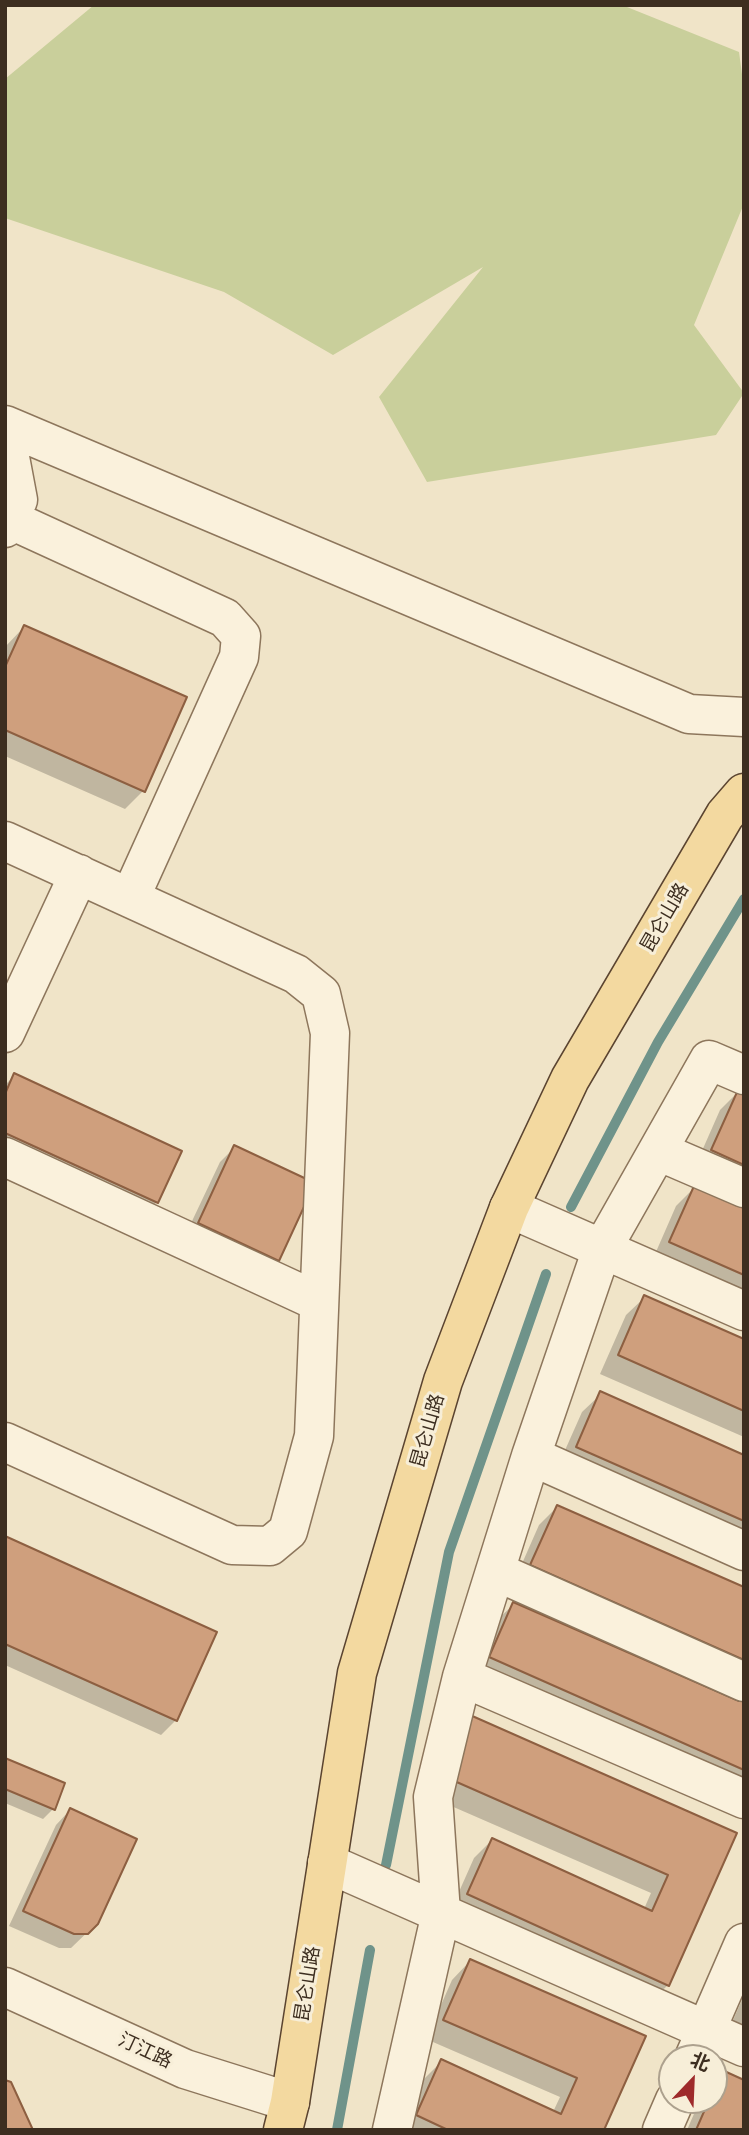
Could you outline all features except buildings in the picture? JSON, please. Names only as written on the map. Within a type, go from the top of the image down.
[{"type":"main road","name":"昆仑山路","points":[[286,2116],[356,1673],[443,1381],[509,1208],[570,1079],[725,815],[744,793]]},
{"type":"street","points":[[9,440],[18,500],[7,523],[225,618],[241,636],[239,657],[130,898]]},
{"type":"street","points":[[9,440],[689,714],[744,718]]},
{"type":"street","points":[[5,841],[296,974],[321,995],[330,1033],[314,1436],[288,1531],[270,1546],[232,1545],[5,1442]]},
{"type":"street","points":[[5,1033],[79,874]]},
{"type":"street","points":[[392,2130],[440,1913],[433,1797],[462,1677],[531,1456],[602,1249],[709,1060],[744,1075]]},
{"type":"street","points":[[657,1151],[744,1188]]},
{"type":"street","points":[[5,1157],[319,1302]]},
{"type":"street","points":[[509,1208],[744,1311]]},
{"type":"street","points":[[531,1456],[744,1551]]},
{"type":"street","points":[[495,1571],[744,1682]]},
{"type":"street","points":[[462,1677],[744,1799]]},
{"type":"street","points":[[327,1863],[440,1913],[700,2044],[744,1943]]},
{"type":"street","name":"汀江路","points":[[5,1987],[286,2116]]},
{"type":"green space","points":[[94,5],[622,5],[739,52],[744,89],[743,206],[694,325],[744,393],[716,435],[427,482],[379,397],[483,267],[333,355],[224,292],[5,218],[5,79]]},
{"type":"waterway","points":[[571,1207],[658,1042],[744,899]]},
{"type":"waterway","points":[[386,1865],[449,1552],[546,1274]]},
{"type":"waterway","points":[[337,2130],[370,1950]]}]
